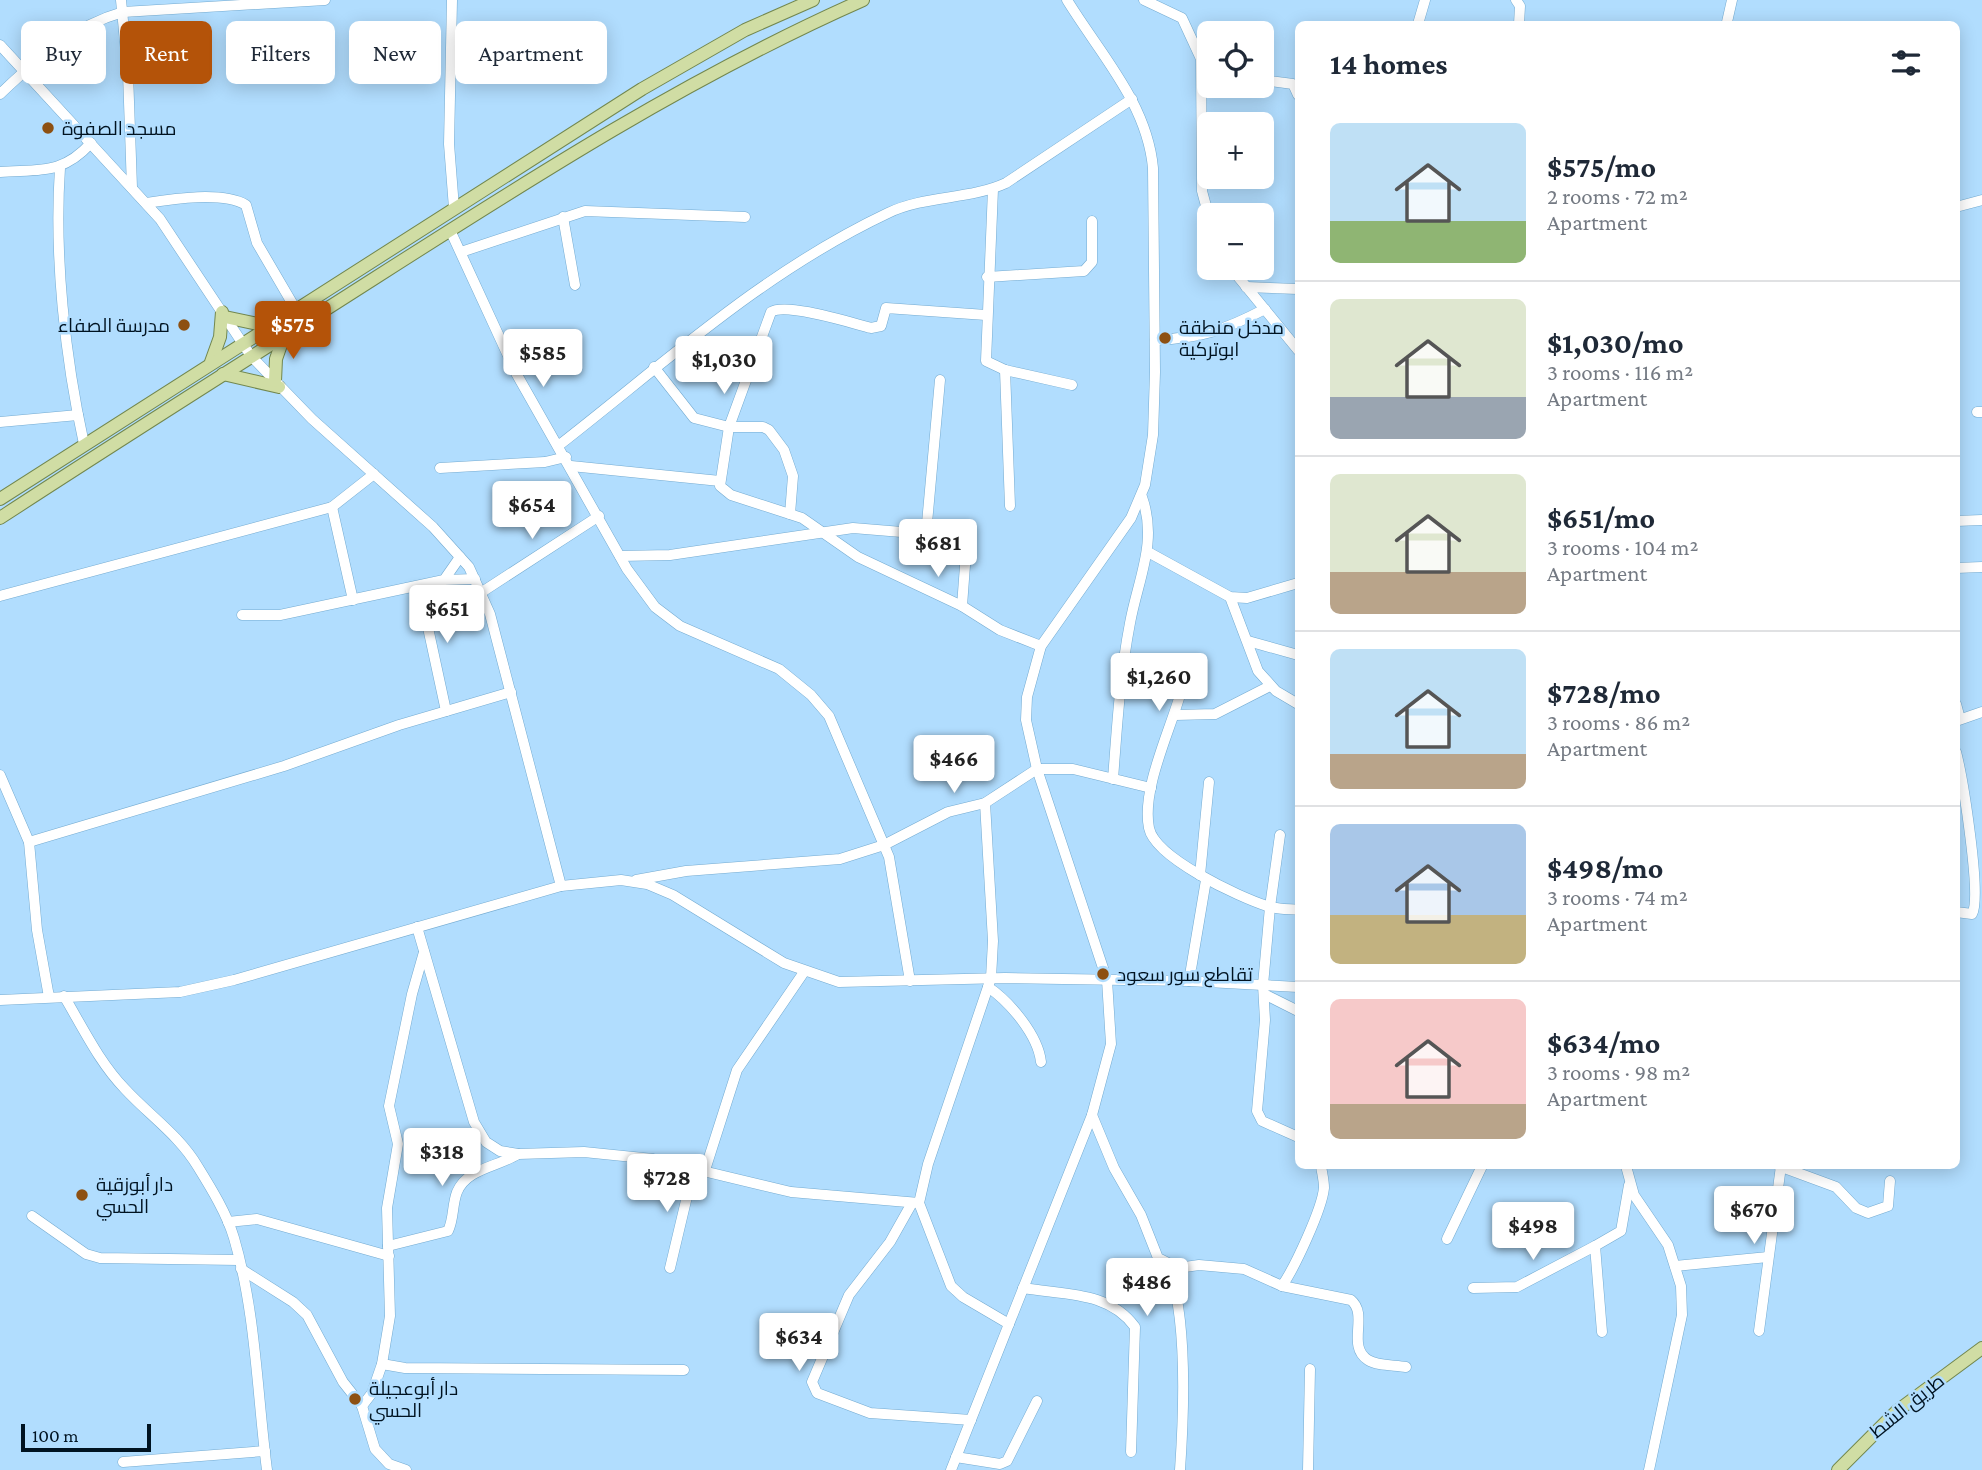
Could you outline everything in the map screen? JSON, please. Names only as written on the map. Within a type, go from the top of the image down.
[{"type":"main road","points":[[0,499],[642,89],[745,30],[813,0]]},
{"type":"main road","points":[[0,518],[222,374],[656,103],[813,22],[863,0]]},
{"type":"main road","points":[[211,362],[220,337],[224,314],[267,326]]},
{"type":"main road","points":[[222,374],[277,384],[276,359],[284,337]]},
{"type":"main road","name":"طريق الشط","points":[[1838,1470],[1897,1411],[1982,1348]]},
{"type":"street","points":[[121,0],[132,189]]},
{"type":"street","points":[[95,21],[122,12],[325,0]]},
{"type":"street","points":[[452,0],[449,144],[454,208]]},
{"type":"street","points":[[951,1470],[1093,1115],[1111,1044],[1107,980],[1037,769],[1029,740],[1027,708],[1031,674],[1041,646],[1113,545],[1142,497],[1153,435],[1155,340],[1151,148],[1144,122],[1132,99],[1067,0]]},
{"type":"street","points":[[1144,0],[1182,18],[1197,47]]},
{"type":"street","points":[[1419,21],[1425,0]]},
{"type":"street","points":[[1516,0],[1520,6],[1519,21]]},
{"type":"street","points":[[1727,21],[1732,0]]},
{"type":"street","points":[[0,45],[21,68]]},
{"type":"street","points":[[0,94],[21,74]]},
{"type":"street","points":[[1274,82],[1293,84],[1295,89]]},
{"type":"street","points":[[36,84],[146,203],[176,242],[251,356],[277,384],[460,556],[482,592],[561,886]]},
{"type":"street","points":[[1205,98],[1202,191],[1205,203]]},
{"type":"street","points":[[558,446],[695,334],[774,279],[887,213],[915,201],[993,189],[1028,170],[1132,99]]},
{"type":"street","points":[[0,172],[60,168],[77,158],[91,143]]},
{"type":"street","points":[[60,168],[57,218],[78,415],[84,444]]},
{"type":"street","points":[[993,189],[987,277],[986,360],[1005,370],[1072,385]]},
{"type":"street","points":[[146,203],[205,198],[232,200],[246,205],[261,251],[295,309]]},
{"type":"street","points":[[1960,206],[1982,200]]},
{"type":"street","points":[[461,252],[563,216],[585,211],[745,217]]},
{"type":"street","points":[[563,216],[575,285]]},
{"type":"street","points":[[987,277],[1084,271],[1092,262],[1092,221]]},
{"type":"street","points":[[450,230],[516,373],[640,588],[668,618],[698,635],[779,669],[820,705],[841,739],[891,867],[910,981]]},
{"type":"street","points":[[1240,280],[1295,346]]},
{"type":"street","points":[[1246,287],[1295,289]]},
{"type":"street","points":[[986,315],[886,308],[881,326],[871,328],[777,307],[766,320],[729,427],[720,481],[723,490],[731,495],[790,514],[824,532],[858,557],[962,606],[1000,630],[1041,646]]},
{"type":"street","points":[[1155,340],[1188,339],[1224,331],[1265,309]]},
{"type":"street","points":[[654,367],[694,418],[729,427],[764,427],[775,437],[784,450],[793,476],[790,514]]},
{"type":"street","points":[[1005,370],[1010,506]]},
{"type":"street","points":[[926,534],[940,380]]},
{"type":"street","points":[[0,422],[78,415]]},
{"type":"street","points":[[440,468],[569,461],[720,481]]},
{"type":"street","points":[[0,596],[332,507],[374,474]]},
{"type":"street","points":[[1113,779],[1130,622],[1148,552],[1150,533],[1142,497]]},
{"type":"street","points":[[332,507],[353,600]]},
{"type":"street","points":[[482,592],[599,516]]},
{"type":"street","points":[[1960,521],[1982,520]]},
{"type":"street","points":[[620,556],[670,555],[853,528],[926,534],[958,543],[966,552],[962,606]]},
{"type":"street","points":[[1148,552],[1230,597],[1247,598],[1295,584]]},
{"type":"street","points":[[444,580],[460,556]]},
{"type":"street","points":[[1960,568],[1982,567]]},
{"type":"street","points":[[243,615],[280,615],[444,580],[475,579]]},
{"type":"street","points":[[419,586],[446,711]]},
{"type":"street","points":[[1230,597],[1258,671],[1270,686],[1295,702]]},
{"type":"street","points":[[1248,641],[1295,654]]},
{"type":"street","points":[[1124,663],[1177,673],[1181,677],[1182,688],[1175,715],[1152,788],[1149,827],[1151,834],[1168,852],[1203,878],[1270,907],[1295,910]]},
{"type":"street","points":[[1175,715],[1215,715],[1270,686]]},
{"type":"street","points":[[29,842],[284,766],[511,692]]},
{"type":"street","points":[[1960,720],[1982,712]]},
{"type":"street","points":[[1960,768],[1972,816],[1980,902],[1972,914],[1960,912]]},
{"type":"street","points":[[0,999],[180,992],[234,981],[561,886],[600,880],[632,881],[686,870],[840,859],[884,845],[948,812],[985,803],[1037,769],[1073,769],[1152,788]]},
{"type":"street","points":[[0,775],[29,842],[34,906],[49,997]]},
{"type":"street","points":[[1189,981],[1203,878],[1209,782]]},
{"type":"street","points":[[971,1420],[870,1413],[817,1393],[812,1382],[849,1295],[890,1242],[915,1203],[989,983],[993,941],[985,803]]},
{"type":"street","points":[[1280,835],[1270,907],[1264,990],[1265,1020],[1257,1111],[1262,1121],[1295,1136]]},
{"type":"street","points":[[632,881],[673,895],[804,972],[839,982],[989,983],[1107,980],[1189,981],[1264,990],[1295,987]]},
{"type":"street","points":[[417,927],[474,1122],[486,1142],[500,1151],[518,1154],[584,1152],[653,1158],[791,1192],[915,1203]]},
{"type":"street","points":[[362,1406],[372,1393],[382,1364],[390,1316],[387,1208],[398,1144],[390,1106],[412,994],[425,951]]},
{"type":"street","points":[[670,1268],[699,1169],[737,1070],[804,972]]},
{"type":"street","points":[[989,983],[1037,1043],[1041,1062]]},
{"type":"street","points":[[1264,990],[1295,1009]]},
{"type":"street","points":[[64,996],[102,1062],[125,1089],[165,1125],[183,1146],[228,1222],[240,1264],[256,1349],[267,1470]]},
{"type":"street","points":[[1093,1115],[1114,1168],[1137,1207],[1158,1258],[1178,1268],[1199,1265],[1244,1269],[1282,1286],[1351,1300],[1359,1313],[1357,1339],[1360,1353],[1370,1362],[1406,1367]]},
{"type":"street","points":[[228,1222],[257,1219],[388,1251],[448,1231],[456,1195],[467,1178],[501,1165],[518,1154]]},
{"type":"street","points":[[1282,1286],[1292,1271],[1321,1202],[1324,1185],[1321,1169]]},
{"type":"street","points":[[1447,1239],[1481,1169]]},
{"type":"street","points":[[1627,1169],[1642,1209],[1664,1236],[1681,1286],[1682,1315],[1649,1470]]},
{"type":"street","points":[[1759,1331],[1780,1169]]},
{"type":"street","points":[[1803,1170],[1836,1187],[1856,1208],[1868,1213],[1888,1206],[1890,1181]]},
{"type":"street","points":[[1473,1288],[1517,1287],[1621,1231],[1629,1181]]},
{"type":"street","points":[[915,1203],[951,1286],[963,1297],[1009,1324]]},
{"type":"street","points":[[33,1216],[86,1254],[100,1258],[240,1264],[307,1315],[343,1382],[362,1406],[375,1449],[389,1464],[407,1470]]},
{"type":"street","points":[[1595,1246],[1602,1332]]},
{"type":"street","points":[[1675,1266],[1768,1257]]},
{"type":"street","points":[[1168,1265],[1178,1291],[1182,1438],[1180,1470]]},
{"type":"street","points":[[1023,1288],[1107,1301],[1124,1312],[1135,1327],[1131,1452]]},
{"type":"street","points":[[382,1364],[405,1368],[684,1370]]},
{"type":"street","points":[[1308,1470],[1310,1369]]},
{"type":"street","points":[[956,1457],[1000,1464],[1007,1461],[1037,1401]]},
{"type":"street","points":[[123,1462],[264,1451]]},
{"type":"place","name":"مسجد الصفوة","points":[[48,128]]},
{"type":"place","name":"مدرسة الصفاء","points":[[184,325]]},
{"type":"place","name":"مدخل منطقة ابوتركية","points":[[1165,338]]},
{"type":"place","name":"تقاطع سور سعود","points":[[1103,974]]},
{"type":"place","name":"دار أبوزقية الحسي","points":[[82,1195]]},
{"type":"place","name":"دار أبوعجيلة الحسي","points":[[355,1399]]}]
